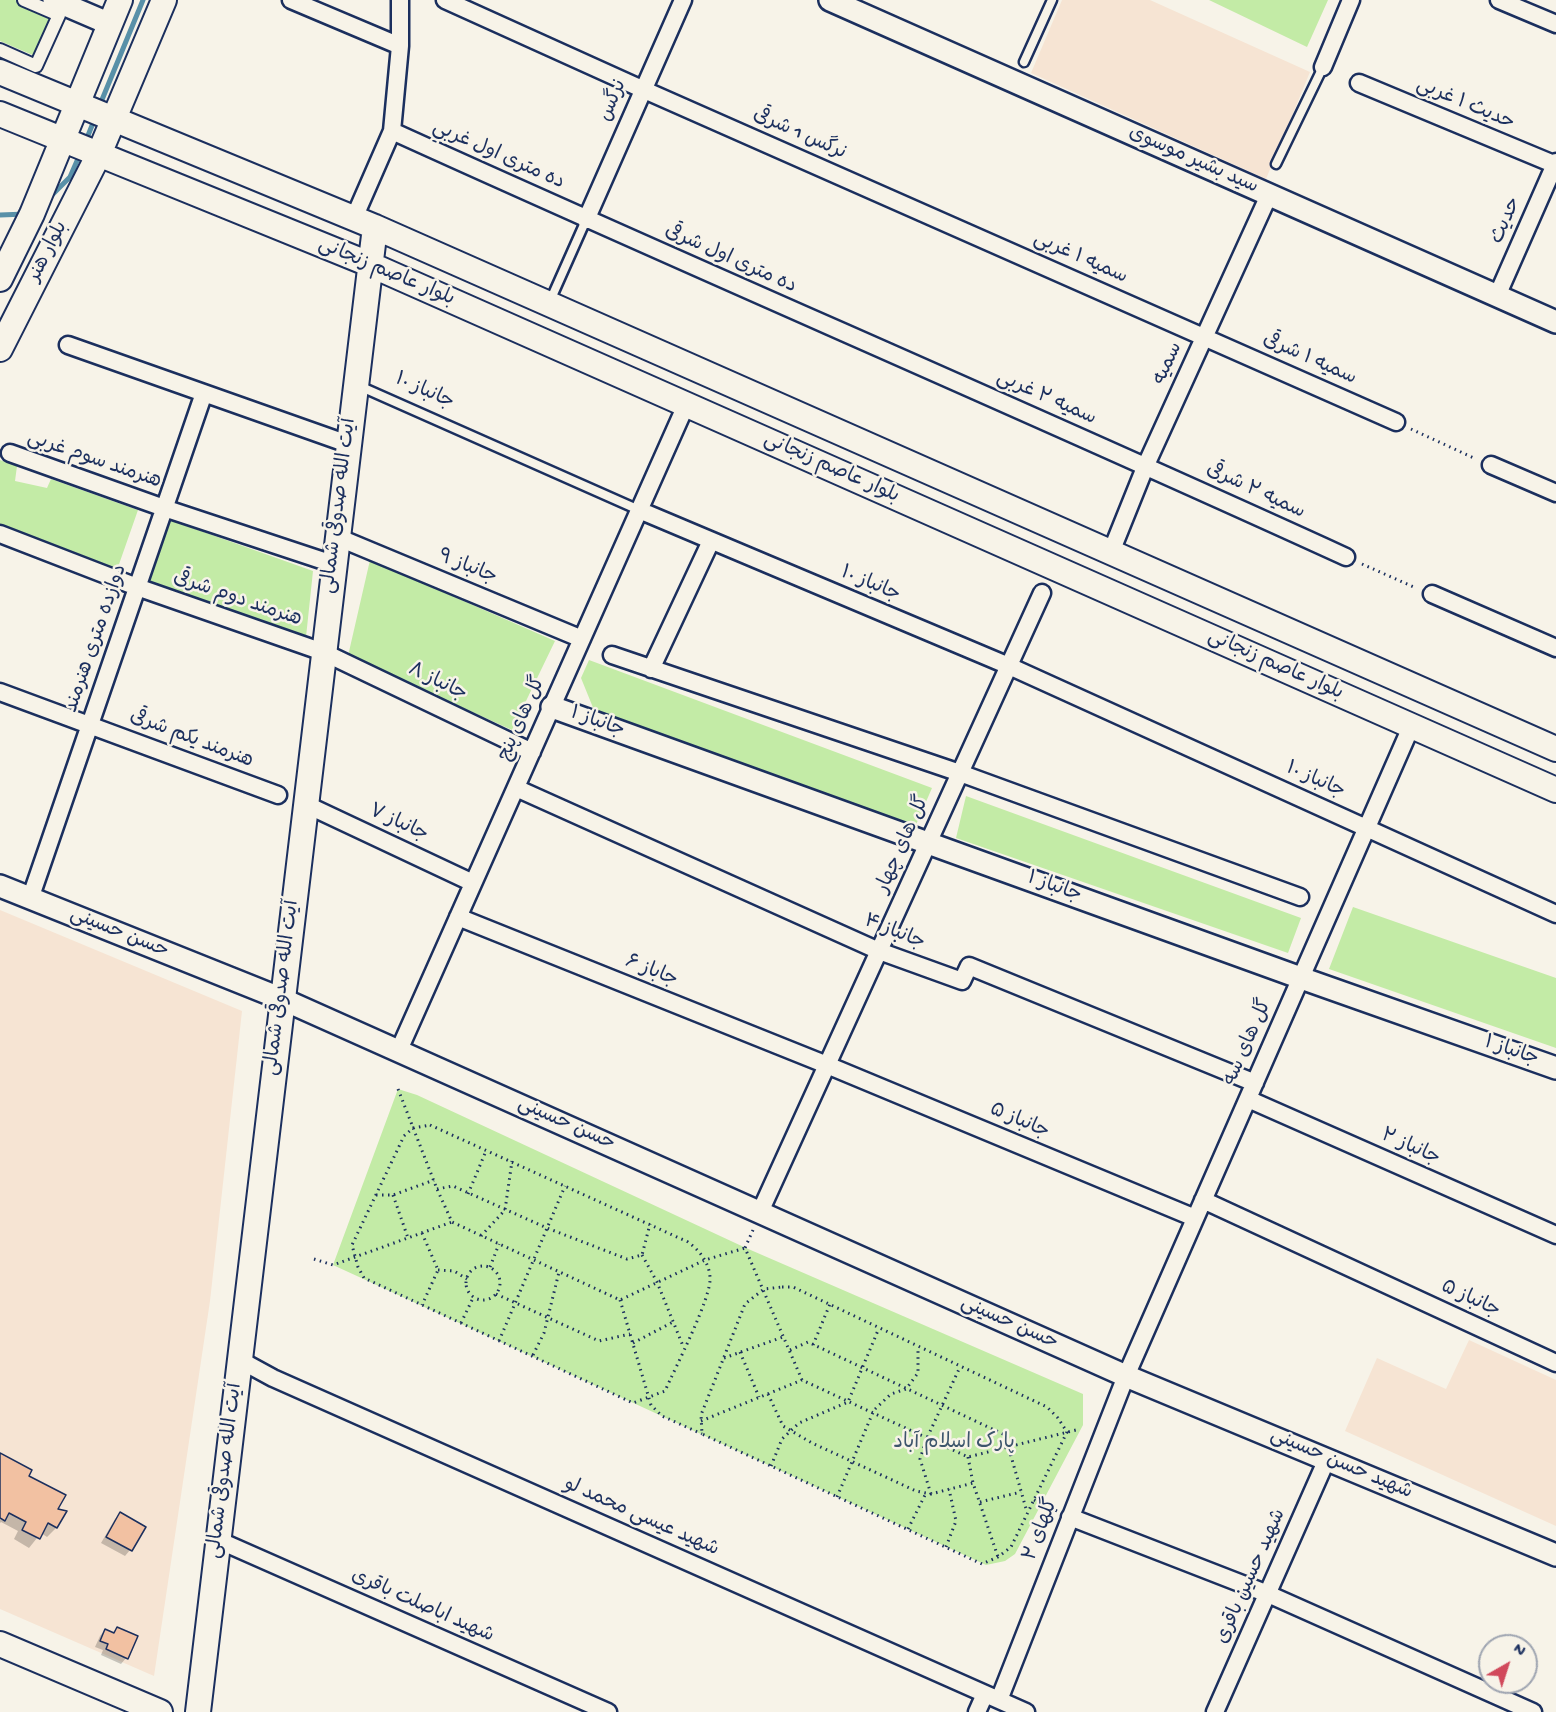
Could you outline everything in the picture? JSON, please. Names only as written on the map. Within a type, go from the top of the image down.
[{"type":"main road","name":"بلوار هنر","points":[[0,279],[32,214],[60,138],[120,0]]},
{"type":"main road","name":"بلوار هنر","points":[[0,349],[100,155],[164,0]]},
{"type":"main road","points":[[0,72],[75,103]]},
{"type":"main road","name":"بلوار عاصم زنجانی","points":[[75,103],[364,222],[1556,749]]},
{"type":"main road","points":[[0,114],[60,138]]},
{"type":"main road","name":"بلوار عاصم زنجانی","points":[[60,138],[369,264],[1556,790]]},
{"type":"main road","name":"آیت الله صدوقی شمالی","points":[[198,1712],[369,264],[364,222]]},
{"type":"main road","points":[[0,1644],[145,1709]]},
{"type":"street","points":[[0,50],[36,66],[59,15],[24,0]]},
{"type":"street","points":[[54,0],[110,24]]},
{"type":"street","points":[[291,0],[400,46]]},
{"type":"street","points":[[364,222],[392,131],[400,46],[400,0]]},
{"type":"street","name":"نرگس 1 شرقی","points":[[445,0],[939,220]]},
{"type":"street","name":"نرگس","points":[[586,220],[683,0]]},
{"type":"street","name":"سید بشیر موسوی","points":[[830,0],[1556,322]]},
{"type":"street","points":[[1323,67],[1351,0]]},
{"type":"street","points":[[1498,0],[1556,24]]},
{"type":"street","name":"حدیث ۱ غربی","points":[[1359,83],[1556,164]]},
{"type":"street","name":"ده متری اول غربي","points":[[392,131],[586,220]]},
{"type":"street","name":"حدیث","points":[[1497,296],[1556,164]]},
{"type":"street","name":"سمیه","points":[[1111,552],[1146,465],[1269,195]]},
{"type":"street","name":"ده متری اول شرقی","points":[[586,220],[929,370]]},
{"type":"street","name":"سمیه ۱ غربی","points":[[939,220],[1204,337]]},
{"type":"street","name":"سمیه ۱ شرقی","points":[[1204,337],[1396,422]]},
{"type":"street","points":[[68,345],[348,444]]},
{"type":"street","name":"سمیه ۲ غربی","points":[[929,370],[1146,465]]},
{"type":"street","name":"دوازده متری هنرمند","points":[[30,899],[204,393]]},
{"type":"street","name":"گل های پنج","points":[[399,1050],[686,405]]},
{"type":"street","name":"هنرمند سوم غربی","points":[[10,453],[164,508],[333,564]]},
{"type":"street","name":"سمیه ۲ شرقی","points":[[1146,465],[1346,557]]},
{"type":"street","points":[[1491,465],[1556,493]]},
{"type":"street","name":"جانباز ۱۰","points":[[639,510],[1009,666],[1556,915]]},
{"type":"street","name":"هنرمند دوم شرقی","points":[[0,534],[137,587],[323,652]]},
{"type":"street","name":"جانباز ۹","points":[[337,537],[582,639]]},
{"type":"street","points":[[651,669],[711,541]]},
{"type":"street","name":"گل های چهار","points":[[760,1212],[1042,593]]},
{"type":"street","points":[[1432,594],[1556,648]]},
{"type":"street","name":"جانباز ۸","points":[[323,652],[532,752]]},
{"type":"street","points":[[612,655],[960,773],[1300,897]]},
{"type":"street","name":"هنرمند یکم شرقی","points":[[0,692],[278,795]]},
{"type":"street","name":"جانباز ۱","points":[[552,706],[1301,978],[1556,1068]]},
{"type":"street","name":"گل های سه","points":[[1126,1376],[1411,727]]},
{"type":"street","name":"جانباز ۴","points":[[516,788],[879,951],[962,981],[969,966],[1255,1083]]},
{"type":"street","name":"جانباز ۷","points":[[305,804],[474,883]]},
{"type":"street","name":"حسن حسینی","points":[[0,886],[282,999],[1126,1376]]},
{"type":"street","name":"جاباز ۶","points":[[458,917],[827,1065]]},
{"type":"street","name":"جانباز ۵","points":[[827,1065],[1195,1218]]},
{"type":"street","name":"جانباز ۲","points":[[1248,1099],[1556,1235]]},
{"type":"street","name":"جانباز ۵","points":[[1203,1200],[1556,1363]]},
{"type":"street","name":"شهید عیسی محمد لو","points":[[240,1360],[273,1378],[1026,1712]]},
{"type":"street","name":"شهید حسن حسینی","points":[[1126,1376],[1556,1555]]},
{"type":"street","name":"گلهای ۲","points":[[977,1712],[992,1697],[1070,1517],[1126,1376]]},
{"type":"street","name":"شهید حسین باقری","points":[[1215,1712],[1327,1459]]},
{"type":"street","points":[[1070,1517],[1268,1594],[1533,1712]]},
{"type":"street","name":"شهید اباصلت باقری","points":[[218,1540],[608,1712]]},
{"type":"lane","points":[[1024,62],[1052,0]]},
{"type":"lane","points":[[1276,164],[1323,67]]},
{"type":"lane","points":[[549,303],[586,220]]},
{"type":"lane","name":"جانباز ۱۰","points":[[355,384],[639,510]]},
{"type":"path","points":[[1396,422],[1491,465]]},
{"type":"path","points":[[1346,557],[1432,594]]},
{"type":"path","points":[[398,1089],[452,1222],[620,1300],[651,1405],[662,1416],[982,1564],[998,1557],[1011,1547],[1067,1432]]},
{"type":"path","points":[[430,1125],[650,1224],[688,1242],[698,1250],[705,1260],[710,1277],[708,1295],[665,1390],[649,1398],[633,1402],[364,1278],[352,1245],[404,1136],[412,1128],[430,1125]]},
{"type":"path","points":[[468,1194],[487,1150]]},
{"type":"path","points":[[481,1236],[505,1210],[512,1161]]},
{"type":"path","points":[[376,1194],[393,1195],[434,1180]]},
{"type":"path","points":[[437,1189],[453,1186],[547,1228],[627,1259],[642,1255]]},
{"type":"path","points":[[500,1341],[565,1186]]},
{"type":"path","points":[[393,1195],[408,1238]]},
{"type":"path","points":[[315,1259],[333,1265],[452,1222]]},
{"type":"path","points":[[650,1224],[642,1255],[657,1282],[684,1348]]},
{"type":"path","points":[[422,1233],[438,1270],[422,1305]]},
{"type":"path","points":[[490,1267],[499,1244]]},
{"type":"path","points":[[620,1300],[705,1260],[746,1248],[802,1380],[968,1457],[1076,1430]]},
{"type":"path","points":[[478,1266],[490,1267],[495,1270],[501,1285],[496,1294],[487,1300],[473,1298],[468,1290],[467,1279],[478,1266]]},
{"type":"path","points":[[438,1270],[454,1271],[467,1279]]},
{"type":"path","points":[[533,1356],[540,1344],[559,1272]]},
{"type":"path","points":[[702,1434],[701,1415],[745,1305],[764,1289],[793,1287],[1047,1407],[1067,1432]]},
{"type":"path","points":[[496,1294],[599,1341],[630,1334]]},
{"type":"path","points":[[461,1323],[473,1298]]},
{"type":"path","points":[[813,1345],[830,1304]]},
{"type":"path","points":[[633,1342],[673,1322]]},
{"type":"path","points":[[771,1466],[782,1439],[799,1423],[848,1402],[879,1328]]},
{"type":"path","points":[[724,1358],[783,1337]]},
{"type":"path","points":[[789,1350],[808,1342],[1005,1435],[1028,1514]]},
{"type":"path","points":[[837,1497],[873,1413],[891,1394],[906,1389],[918,1373],[918,1347]]},
{"type":"path","points":[[740,1352],[759,1397]]},
{"type":"path","points":[[931,1494],[920,1459],[927,1438],[960,1366]]},
{"type":"path","points":[[701,1421],[802,1380]]},
{"type":"path","points":[[768,1394],[783,1426],[916,1491],[931,1494],[973,1484]]},
{"type":"path","points":[[968,1457],[973,1484],[998,1557]]},
{"type":"path","points":[[946,1547],[956,1521],[949,1489]]},
{"type":"path","points":[[980,1502],[1021,1492]]},
{"type":"path","points":[[908,1529],[926,1493]]},
{"type":"path","points":[[1034,1500],[1070,1517]]},
{"type":"shaded area","points":[[1062,0],[1150,0],[1310,72],[1266,179],[1031,73]]},
{"type":"shaded area","points":[[0,910],[242,1011],[210,1301],[154,1676],[0,1609]]},
{"type":"shaded area","points":[[1469,1340],[1556,1380],[1556,1526],[1345,1431],[1377,1358],[1446,1389]]},
{"type":"green space","points":[[0,0],[15,0],[52,16],[35,56],[0,41]]},
{"type":"green space","points":[[1209,0],[1328,0],[1307,47]]},
{"type":"green space","points":[[0,460],[17,466],[15,481],[47,488],[51,479],[138,510],[117,570],[0,530]]},
{"type":"green space","points":[[170,520],[313,571],[306,637],[148,582]]},
{"type":"green space","points":[[370,560],[555,641],[512,730],[348,656]]},
{"type":"green space","points":[[589,660],[932,788],[915,827],[625,725],[594,710],[581,678]]},
{"type":"green space","points":[[966,796],[1301,918],[1288,953],[956,838]]},
{"type":"green space","points":[[1353,907],[1556,978],[1556,1048],[1329,969]]},
{"type":"green space","name":"پارک اسلام آباد","points":[[398,1089],[417,1095],[746,1248],[1083,1394],[1083,1425],[1015,1554],[1005,1561],[986,1565],[333,1265]]},
{"type":"building","points":[[0,1453],[32,1470],[29,1476],[66,1495],[58,1509],[67,1511],[57,1528],[48,1523],[40,1539],[22,1530],[26,1522],[9,1513],[5,1521],[0,1518]]},
{"type":"building","points":[[120,1512],[146,1527],[132,1551],[106,1537]]},
{"type":"building","points":[[117,1627],[138,1636],[128,1659],[106,1649],[108,1644],[100,1641],[105,1629],[114,1633]]},
{"type":"waterway","points":[[99,107],[143,0]]},
{"type":"waterway","points":[[85,143],[95,118]]},
{"type":"waterway","points":[[50,197],[70,177],[80,154]]},
{"type":"waterway","points":[[0,215],[26,214]]}]
